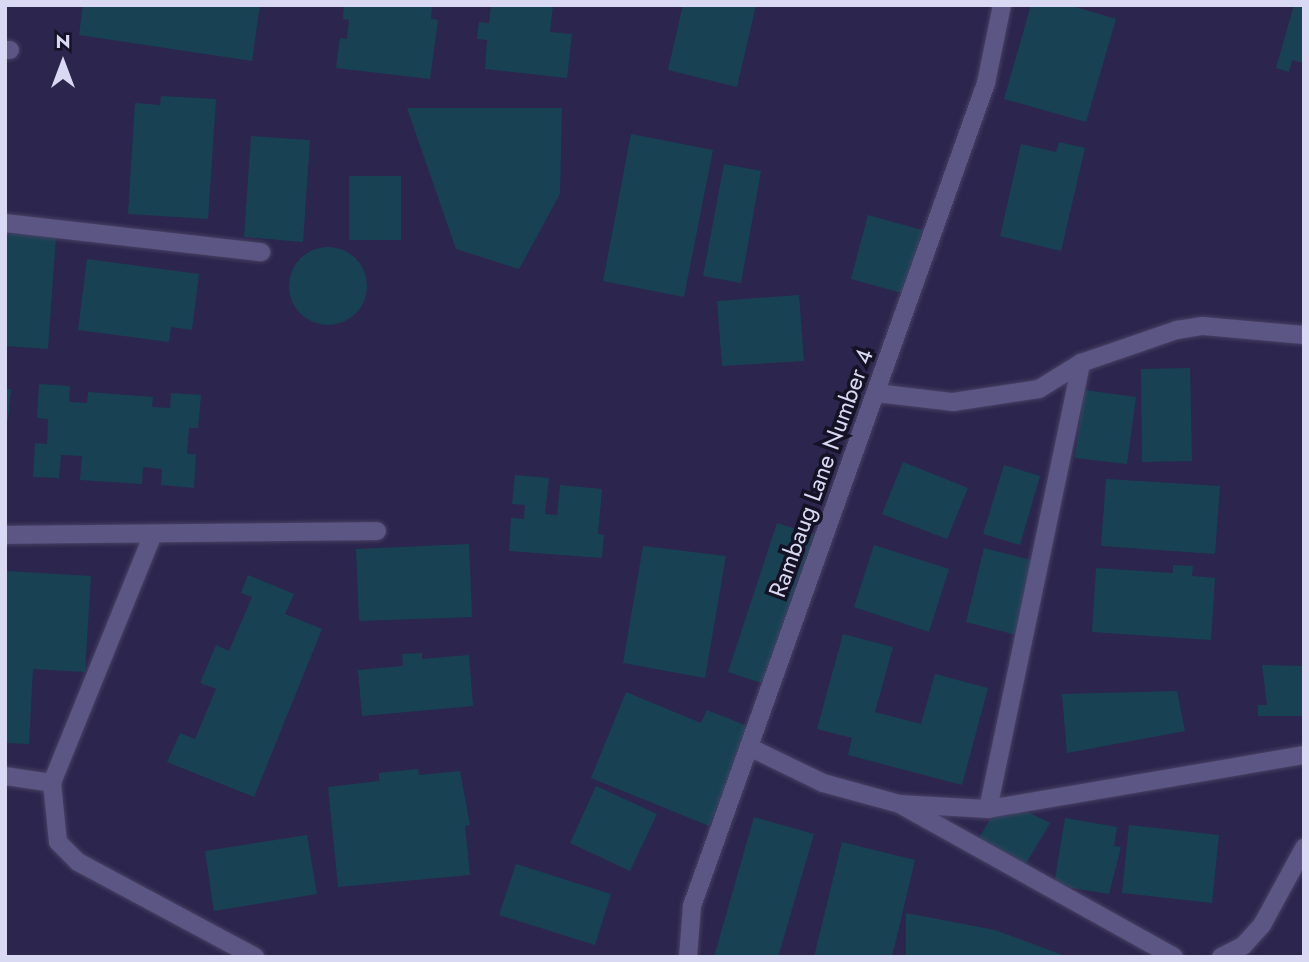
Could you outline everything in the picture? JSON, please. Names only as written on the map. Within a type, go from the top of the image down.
[{"type":"street","name":"Rambaug Lane Number 4","points":[[688,957],[692,906],[986,83],[1002,5]]},
{"type":"street","points":[[5,223],[261,252]]},
{"type":"street","points":[[876,393],[953,402],[1039,389],[1081,363],[1177,330],[1203,326],[1304,335]]},
{"type":"street","points":[[988,809],[1081,363]]},
{"type":"street","points":[[5,535],[377,531]]},
{"type":"street","points":[[153,534],[52,782],[58,842],[78,862],[255,957]]},
{"type":"street","points":[[749,747],[823,782],[900,804],[988,809],[1304,755]]},
{"type":"street","points":[[5,776],[52,782]]},
{"type":"street","points":[[900,804],[1174,957]]},
{"type":"street","points":[[1221,957],[1243,946],[1262,925],[1304,848]]},
{"type":"building","points":[[83,5],[260,5],[252,61],[79,35]]},
{"type":"building","points":[[344,5],[432,5],[431,19],[438,20],[430,79],[336,68],[340,38],[347,39],[349,20],[343,19]]},
{"type":"building","points":[[491,5],[553,5],[550,32],[572,34],[567,78],[485,69],[487,40],[477,39],[479,22],[489,23]]},
{"type":"building","points":[[683,5],[756,5],[737,87],[668,70]]},
{"type":"building","points":[[1031,5],[1069,5],[1116,19],[1086,122],[1004,99]]},
{"type":"building","points":[[1294,5],[1304,5],[1304,63],[1292,60],[1289,72],[1276,68]]},
{"type":"building","points":[[161,96],[216,99],[208,219],[128,214],[135,103],[160,105]]},
{"type":"building","points":[[407,108],[562,108],[560,194],[519,269],[456,249]]},
{"type":"building","points":[[631,134],[713,150],[684,297],[603,281]]},
{"type":"building","points":[[251,136],[310,140],[303,242],[244,237]]},
{"type":"building","points":[[1059,142],[1085,148],[1061,251],[1000,236],[1021,144],[1056,152]]},
{"type":"building","points":[[724,164],[761,171],[741,283],[703,276]]},
{"type":"building","points":[[349,176],[401,176],[401,240],[349,240]]},
{"type":"building","points":[[868,215],[922,230],[905,294],[851,279]]},
{"type":"building","points":[[5,233],[56,236],[48,349],[5,346]]},
{"type":"building","points":[[328,247],[343,250],[356,258],[364,271],[367,286],[364,301],[356,314],[343,322],[328,325],[313,322],[300,314],[292,301],[289,286],[292,271],[300,258],[313,250]]},
{"type":"building","points":[[87,259],[199,274],[192,330],[171,327],[169,342],[78,330]]},
{"type":"building","points":[[799,295],[804,361],[722,366],[717,301]]},
{"type":"building","points":[[1190,368],[1192,461],[1142,462],[1141,369]]},
{"type":"building","points":[[39,384],[70,386],[69,402],[87,403],[88,392],[153,397],[152,407],[170,408],[171,393],[201,395],[198,428],[189,428],[187,454],[196,454],[194,488],[161,485],[162,469],[143,467],[142,484],[80,480],[82,456],[61,455],[59,478],[33,477],[35,443],[47,444],[48,419],[37,418]]},
{"type":"building","points":[[5,389],[11,389],[8,420],[5,420]]},
{"type":"building","points":[[1084,390],[1136,397],[1127,464],[1075,458]]},
{"type":"building","points":[[903,462],[968,488],[947,539],[882,514]]},
{"type":"building","points":[[1004,465],[1040,476],[1020,545],[983,534]]},
{"type":"building","points":[[515,475],[549,478],[545,514],[557,515],[560,485],[602,489],[598,534],[604,535],[602,558],[509,551],[511,518],[524,519],[525,505],[512,504]]},
{"type":"building","points":[[1106,479],[1220,486],[1215,554],[1101,546]]},
{"type":"building","points":[[777,523],[819,536],[771,686],[728,672]]},
{"type":"building","points":[[469,544],[472,617],[359,621],[356,549]]},
{"type":"building","points":[[874,545],[949,569],[929,632],[854,607]]},
{"type":"building","points":[[643,546],[726,556],[705,678],[623,663]]},
{"type":"building","points":[[984,548],[1039,562],[1020,636],[966,622]]},
{"type":"building","points":[[1173,565],[1193,566],[1192,576],[1215,578],[1211,640],[1092,632],[1096,568],[1173,573]]},
{"type":"building","points":[[7,571],[91,576],[85,672],[33,669],[29,744],[5,743]]},
{"type":"building","points":[[248,575],[294,594],[285,614],[322,629],[254,797],[167,762],[180,733],[195,739],[216,689],[200,683],[216,645],[229,651],[252,597],[241,593]]},
{"type":"building","points":[[843,634],[893,647],[875,712],[921,724],[935,674],[988,688],[962,785],[848,755],[852,738],[817,729]]},
{"type":"building","points":[[422,653],[422,659],[469,655],[473,706],[362,716],[358,670],[403,666],[402,654]]},
{"type":"building","points":[[1262,665],[1304,666],[1304,716],[1258,716],[1258,705],[1267,705]]},
{"type":"building","points":[[1177,691],[1185,731],[1067,753],[1062,694]]},
{"type":"building","points":[[626,692],[701,723],[707,710],[750,727],[709,826],[591,778]]},
{"type":"building","points":[[418,769],[419,775],[460,771],[470,825],[465,826],[470,875],[338,887],[328,787],[379,781],[379,773]]},
{"type":"building","points":[[596,786],[657,814],[630,871],[570,843]]},
{"type":"building","points":[[1028,812],[1050,823],[1024,867],[978,840],[993,814]]},
{"type":"building","points":[[754,817],[814,834],[778,957],[714,957]]},
{"type":"building","points":[[1065,818],[1117,827],[1114,846],[1121,847],[1109,894],[1054,885]]},
{"type":"building","points":[[1129,825],[1219,835],[1212,903],[1122,893]]},
{"type":"building","points":[[307,835],[317,894],[214,911],[205,851]]},
{"type":"building","points":[[842,842],[915,860],[892,957],[814,957]]},
{"type":"building","points":[[516,864],[611,894],[595,945],[499,915]]},
{"type":"building","points":[[906,913],[995,930],[1068,957],[906,957]]}]
